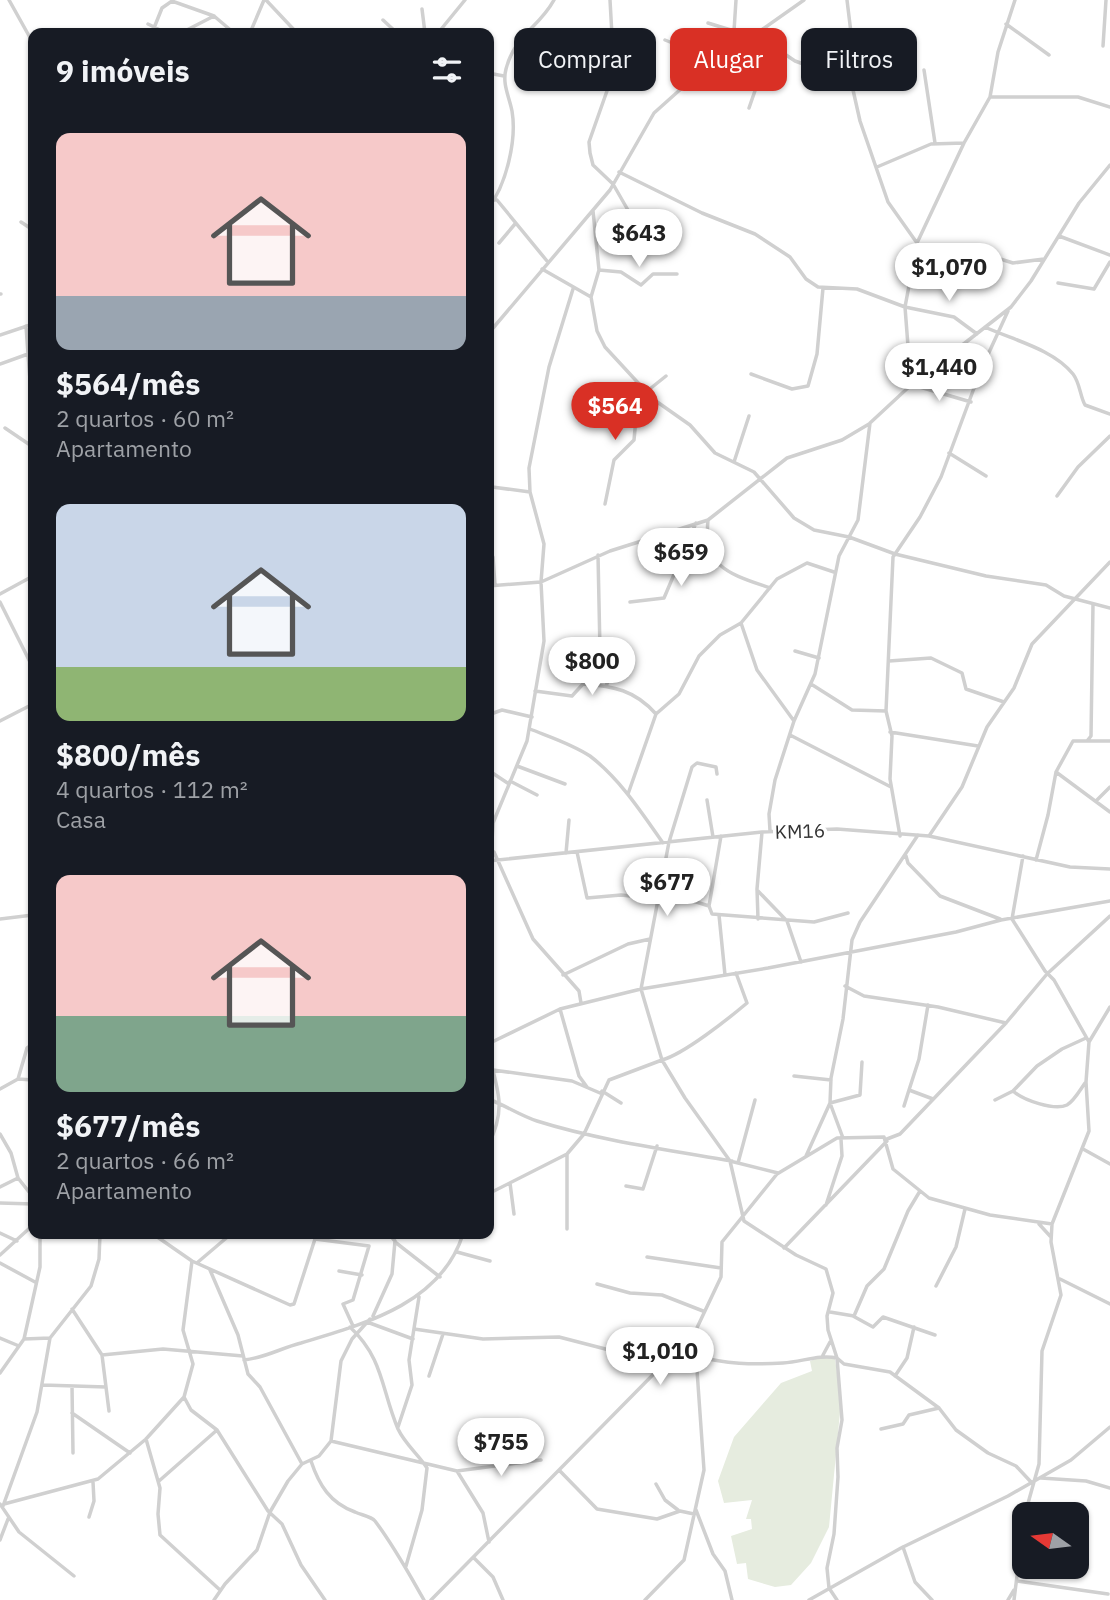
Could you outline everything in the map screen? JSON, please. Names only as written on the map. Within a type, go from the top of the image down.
[{"type":"street","points":[[9,0],[28,34]]},
{"type":"street","points":[[252,28],[265,0],[291,28]]},
{"type":"street","points":[[442,28],[465,0]]},
{"type":"street","points":[[547,261],[496,200],[512,133],[512,110],[504,76],[516,41],[554,0]]},
{"type":"street","points":[[610,0],[614,71],[589,142],[593,165],[613,184],[644,238],[674,242]]},
{"type":"street","points":[[734,28],[736,0]]},
{"type":"street","points":[[763,28],[804,0]]},
{"type":"street","points":[[847,0],[850,28]]},
{"type":"street","points":[[911,385],[905,306],[917,243],[964,143],[990,97],[992,76],[1015,0]]},
{"type":"street","points":[[1104,46],[1106,0]]},
{"type":"street","points":[[148,24],[154,28],[162,8],[173,1],[214,16],[228,28]]},
{"type":"street","points":[[422,9],[424,28]]},
{"type":"street","points":[[191,28],[214,16]]},
{"type":"street","points":[[383,20],[392,28]]},
{"type":"street","points":[[708,23],[724,28]]},
{"type":"street","points":[[1006,24],[1049,55]]},
{"type":"street","points":[[666,40],[670,42]]},
{"type":"street","points":[[924,70],[935,143]]},
{"type":"street","points":[[494,74],[504,76]]},
{"type":"street","points":[[494,327],[547,261],[593,211],[613,184],[654,113],[680,91]]},
{"type":"street","points":[[749,108],[755,91]]},
{"type":"street","points":[[853,91],[860,121],[888,202],[917,243]]},
{"type":"street","points":[[990,97],[1078,97],[1110,107]]},
{"type":"street","points":[[877,167],[935,143],[964,143]]},
{"type":"street","points":[[901,836],[891,787],[890,732],[886,711],[895,554],[920,517],[971,402],[996,332],[1079,203],[1110,165]]},
{"type":"street","points":[[619,172],[702,213],[755,234],[790,257],[806,279],[823,288],[853,288],[905,306],[954,317],[977,334]]},
{"type":"street","points":[[593,211],[599,270],[591,297],[599,338],[650,396],[690,425],[715,453],[750,468],[800,522],[814,530],[849,537],[895,554],[986,576],[1046,584],[1064,596],[1110,608]]},
{"type":"street","points":[[21,222],[28,227]]},
{"type":"street","points":[[499,243],[515,224]]},
{"type":"street","points":[[1059,236],[1110,255]]},
{"type":"street","points":[[991,256],[1013,263],[1044,259]]},
{"type":"street","points":[[1058,283],[1094,289],[1110,262]]},
{"type":"street","points":[[542,269],[591,297]]},
{"type":"street","points":[[599,270],[621,272],[642,285],[653,274],[677,274]]},
{"type":"street","points":[[751,374],[792,389],[808,386],[817,354],[823,288]]},
{"type":"street","points":[[494,822],[530,729],[544,641],[541,582],[544,544],[530,492],[529,468],[542,399],[573,289]]},
{"type":"street","points":[[494,571],[495,585],[541,582],[598,555],[708,520],[787,458],[842,440],[870,423],[911,385],[1011,307]]},
{"type":"street","points":[[0,335],[26,326],[28,354],[0,364]]},
{"type":"street","points":[[985,327],[1029,345],[1063,366],[1073,375],[1085,405],[1110,414]]},
{"type":"street","points":[[12,331],[27,339]]},
{"type":"street","points":[[646,392],[666,376]]},
{"type":"street","points":[[911,385],[930,388],[971,402]]},
{"type":"street","points":[[606,411],[637,408],[650,396]]},
{"type":"street","points":[[605,504],[614,460],[635,438],[637,408]]},
{"type":"street","points":[[734,462],[749,416]]},
{"type":"street","points":[[770,831],[771,798],[794,720],[811,684],[819,658],[834,572],[858,520],[870,423]]},
{"type":"street","points":[[5,428],[28,444]]},
{"type":"street","points":[[1057,496],[1078,467],[1110,436]]},
{"type":"street","points":[[949,453],[986,476]]},
{"type":"street","points":[[494,487],[530,492]]},
{"type":"street","points":[[708,520],[706,547],[720,566],[736,576],[770,588]]},
{"type":"street","points":[[630,602],[664,598],[696,522]]},
{"type":"street","points":[[598,555],[600,651],[615,666],[606,686]]},
{"type":"street","points":[[929,836],[962,787],[990,721],[1017,682],[1031,646],[1110,562]]},
{"type":"street","points":[[628,794],[656,714],[679,694],[703,651],[729,628],[741,623],[777,579],[803,564],[834,572]]},
{"type":"street","points":[[0,594],[28,579]]},
{"type":"street","points":[[1064,596],[1065,608]]},
{"type":"street","points":[[0,602],[28,658]]},
{"type":"street","points":[[1087,741],[1091,736],[1093,604]]},
{"type":"street","points":[[741,623],[757,670],[794,720]]},
{"type":"street","points":[[795,651],[819,658]]},
{"type":"street","points":[[889,661],[937,660],[962,673],[966,689],[1004,702]]},
{"type":"street","points":[[535,691],[570,696],[583,684],[606,686],[635,694],[656,714]]},
{"type":"street","points":[[811,684],[852,710],[886,711]]},
{"type":"street","points":[[0,721],[28,707]]},
{"type":"street","points":[[494,713],[502,710],[532,718]]},
{"type":"street","points":[[530,729],[589,755],[628,794],[663,843]]},
{"type":"street","points":[[890,732],[978,746]]},
{"type":"street","points":[[789,735],[891,787]]},
{"type":"street","points":[[1091,736],[1095,741]]},
{"type":"street","points":[[1036,860],[1056,772],[1073,741],[1110,741]]},
{"type":"street","points":[[717,774],[716,767],[697,763],[692,767],[669,842],[641,989],[662,1060],[685,1098],[730,1161],[742,1216],[748,1225],[784,1248],[826,1269],[832,1293],[827,1322],[830,1342],[837,1358],[842,1420],[837,1448],[834,1534],[827,1568],[829,1588],[837,1600]]},
{"type":"street","points":[[517,766],[565,784]]},
{"type":"street","points":[[1056,772],[1110,812]]},
{"type":"street","points":[[494,773],[537,795]]},
{"type":"street","points":[[1096,802],[1110,787]]},
{"type":"street","points":[[707,800],[713,837]]},
{"type":"street","points":[[566,853],[569,820]]},
{"type":"street","name":"KM16","points":[[494,861],[770,831],[837,830],[929,836],[1084,870],[1110,869]]},
{"type":"street","points":[[758,919],[757,889],[762,832]]},
{"type":"street","points":[[825,1207],[842,1156],[842,1138],[830,1103],[849,951],[860,922],[918,835]]},
{"type":"street","points":[[721,836],[709,906],[712,914],[814,922],[848,913]]},
{"type":"street","points":[[494,852],[528,929],[563,975],[579,991],[581,1003]]},
{"type":"street","points":[[577,852],[587,898],[621,895],[659,899]]},
{"type":"street","points":[[905,854],[908,863],[940,896],[1001,920]]},
{"type":"street","points":[[1023,856],[1012,919],[1047,974],[1054,980],[1087,1040],[1086,1082],[1090,1122],[1083,1149],[1064,1189],[1052,1224],[1051,1236],[1059,1279],[1060,1302],[1042,1351],[1039,1464],[1029,1502]]},
{"type":"street","points":[[900,864],[908,863]]},
{"type":"street","points":[[757,889],[787,921],[801,962]]},
{"type":"street","points":[[661,891],[709,906]]},
{"type":"street","points":[[494,1041],[560,1009],[641,989],[801,962],[956,932],[1001,920],[1110,901]]},
{"type":"street","points":[[719,915],[725,975]]},
{"type":"street","points":[[0,919],[28,916]]},
{"type":"street","points":[[784,1248],[887,1140],[900,1134],[1006,1023],[1047,974],[1110,916]]},
{"type":"street","points":[[563,975],[628,944],[650,939]]},
{"type":"street","points":[[494,1191],[567,1154],[584,1134],[601,1092],[612,1078],[687,1051],[703,1034],[747,1003],[736,973]]},
{"type":"street","points":[[845,986],[864,996],[928,1005],[1006,1023]]},
{"type":"street","points":[[904,1106],[919,1059],[928,1005]]},
{"type":"street","points":[[560,1009],[579,1076],[587,1087]]},
{"type":"street","points":[[995,1100],[1013,1091],[1037,1066],[1062,1049],[1087,1040],[1109,1010]]},
{"type":"street","points":[[18,1079],[28,1047]]},
{"type":"street","points":[[806,1156],[830,1103],[860,1094],[862,1062]]},
{"type":"street","points":[[494,1070],[572,1081],[621,1103]]},
{"type":"street","points":[[494,1074],[502,1104],[500,1121],[494,1133]]},
{"type":"street","points":[[794,1076],[831,1080]]},
{"type":"street","points":[[0,1089],[18,1079],[28,1080]]},
{"type":"street","points":[[1013,1091],[1024,1098],[1060,1107],[1069,1103],[1086,1082]]},
{"type":"street","points":[[909,1090],[933,1099]]},
{"type":"street","points":[[738,1163],[755,1100]]},
{"type":"street","points":[[494,1101],[512,1112],[584,1134],[730,1161],[778,1174]]},
{"type":"street","points":[[0,1134],[11,1153],[18,1178],[28,1191]]},
{"type":"street","points":[[645,1600],[684,1560],[696,1508],[704,1461],[696,1356],[698,1328],[719,1281],[721,1245],[778,1174],[842,1138],[881,1136],[887,1140],[893,1169],[939,1203],[1052,1224]]},
{"type":"street","points":[[626,1186],[643,1189],[657,1146]]},
{"type":"street","points":[[1083,1149],[1110,1164]]},
{"type":"street","points":[[567,1154],[567,1229]]},
{"type":"street","points":[[730,1161],[778,1174]]},
{"type":"street","points":[[0,1187],[18,1178]]},
{"type":"street","points":[[510,1183],[514,1214]]},
{"type":"street","points":[[853,1316],[867,1286],[884,1269],[908,1211],[920,1191]]},
{"type":"street","points":[[0,1203],[28,1204]]},
{"type":"street","points":[[936,1286],[956,1247],[965,1209]]},
{"type":"street","points":[[1037,1222],[1051,1236]]},
{"type":"street","points":[[0,1255],[28,1229]]},
{"type":"street","points":[[0,1233],[17,1241]]},
{"type":"street","points":[[0,1373],[24,1339],[41,1256],[40,1239]]},
{"type":"street","points":[[74,1576],[19,1532],[8,1518],[3,1505],[43,1385],[50,1338],[95,1275],[99,1239]]},
{"type":"street","points":[[161,1239],[194,1261],[292,1305],[314,1241],[320,1239]]},
{"type":"street","points":[[3,1505],[25,1496],[44,1495],[93,1482],[146,1439],[184,1398],[192,1371],[191,1351],[183,1330],[194,1261],[224,1239]]},
{"type":"street","points":[[329,1239],[369,1246],[353,1300],[343,1304],[351,1326],[379,1363],[398,1427],[424,1464],[428,1475],[406,1566]]},
{"type":"street","points":[[102,1355],[163,1349],[243,1358],[268,1356],[370,1320],[419,1297],[440,1277],[457,1252],[461,1239]]},
{"type":"street","points":[[395,1241],[440,1277]]},
{"type":"street","points":[[215,1600],[225,1584],[257,1550],[270,1512],[302,1464],[311,1461],[331,1441],[340,1367],[356,1333],[370,1320],[392,1275],[395,1241]]},
{"type":"street","points":[[457,1252],[490,1261]]},
{"type":"street","points":[[647,1256],[721,1268]]},
{"type":"street","points":[[0,1263],[36,1282]]},
{"type":"street","points":[[209,1268],[238,1335],[248,1374],[260,1387],[302,1464]]},
{"type":"street","points":[[338,1271],[362,1275]]},
{"type":"street","points":[[1059,1279],[1110,1304]]},
{"type":"street","points":[[597,1284],[623,1292],[662,1295],[704,1311]]},
{"type":"street","points":[[398,1427],[412,1385],[409,1360],[419,1297]]},
{"type":"street","points":[[72,1309],[102,1355],[109,1411]]},
{"type":"street","points":[[830,1312],[853,1316],[873,1327],[881,1316],[935,1335]]},
{"type":"street","points":[[370,1320],[413,1339]]},
{"type":"street","points":[[895,1376],[906,1358],[914,1327]]},
{"type":"street","points":[[431,1600],[678,1352],[698,1328]]},
{"type":"street","points":[[414,1329],[483,1339],[559,1337],[644,1359],[660,1359],[678,1352]]},
{"type":"street","points":[[429,1376],[443,1334]]},
{"type":"street","points":[[0,1338],[19,1346]]},
{"type":"street","points":[[24,1339],[50,1338]]},
{"type":"street","points":[[824,1355],[830,1342]]},
{"type":"street","points":[[696,1356],[738,1365],[789,1362],[824,1355],[852,1366],[884,1368],[939,1408],[956,1430],[988,1453],[1016,1466],[1035,1480],[1086,1481],[1110,1488]]},
{"type":"street","points":[[43,1385],[106,1387]]},
{"type":"street","points":[[72,1386],[73,1453]]},
{"type":"street","points":[[184,1398],[191,1410],[217,1430],[270,1512],[282,1524],[301,1565],[325,1600]]},
{"type":"street","points":[[880,1429],[903,1424],[909,1415],[939,1408]]},
{"type":"street","points":[[72,1413],[130,1452]]},
{"type":"street","points":[[809,1600],[903,1547],[955,1524],[1071,1460],[1110,1427]]},
{"type":"street","points":[[159,1481],[217,1430]]},
{"type":"street","points":[[146,1439],[159,1481],[160,1535],[220,1590]]},
{"type":"street","points":[[331,1441],[457,1471],[541,1460]]},
{"type":"street","points":[[311,1461],[320,1485],[337,1503],[374,1520],[406,1566],[424,1600]]},
{"type":"street","points":[[457,1471],[483,1513],[489,1543]]},
{"type":"street","points":[[559,1471],[597,1509],[657,1519],[680,1511]]},
{"type":"street","points":[[89,1517],[94,1501],[93,1482]]},
{"type":"street","points":[[656,1484],[665,1500],[680,1511],[694,1514]]},
{"type":"street","points":[[696,1508],[713,1554],[725,1571],[732,1600]]},
{"type":"street","points":[[0,1540],[8,1518]]},
{"type":"street","points":[[903,1547],[915,1582],[932,1600]]},
{"type":"street","points":[[474,1558],[493,1577],[503,1600]]},
{"type":"street","points":[[1014,1600],[1017,1579]]},
{"type":"street","points":[[1016,1583],[1108,1594]]},
{"type":"street","points":[[1008,1600],[1016,1583]]},
{"type":"street","points":[[216,1585],[225,1584]]},
{"type":"shaded area","points":[[821,1357],[835,1359],[841,1402],[829,1527],[811,1563],[791,1585],[775,1587],[748,1579],[746,1563],[737,1564],[731,1536],[752,1529],[751,1519],[746,1519],[752,1500],[724,1503],[718,1481],[734,1437],[781,1383],[812,1371],[810,1361]]}]
